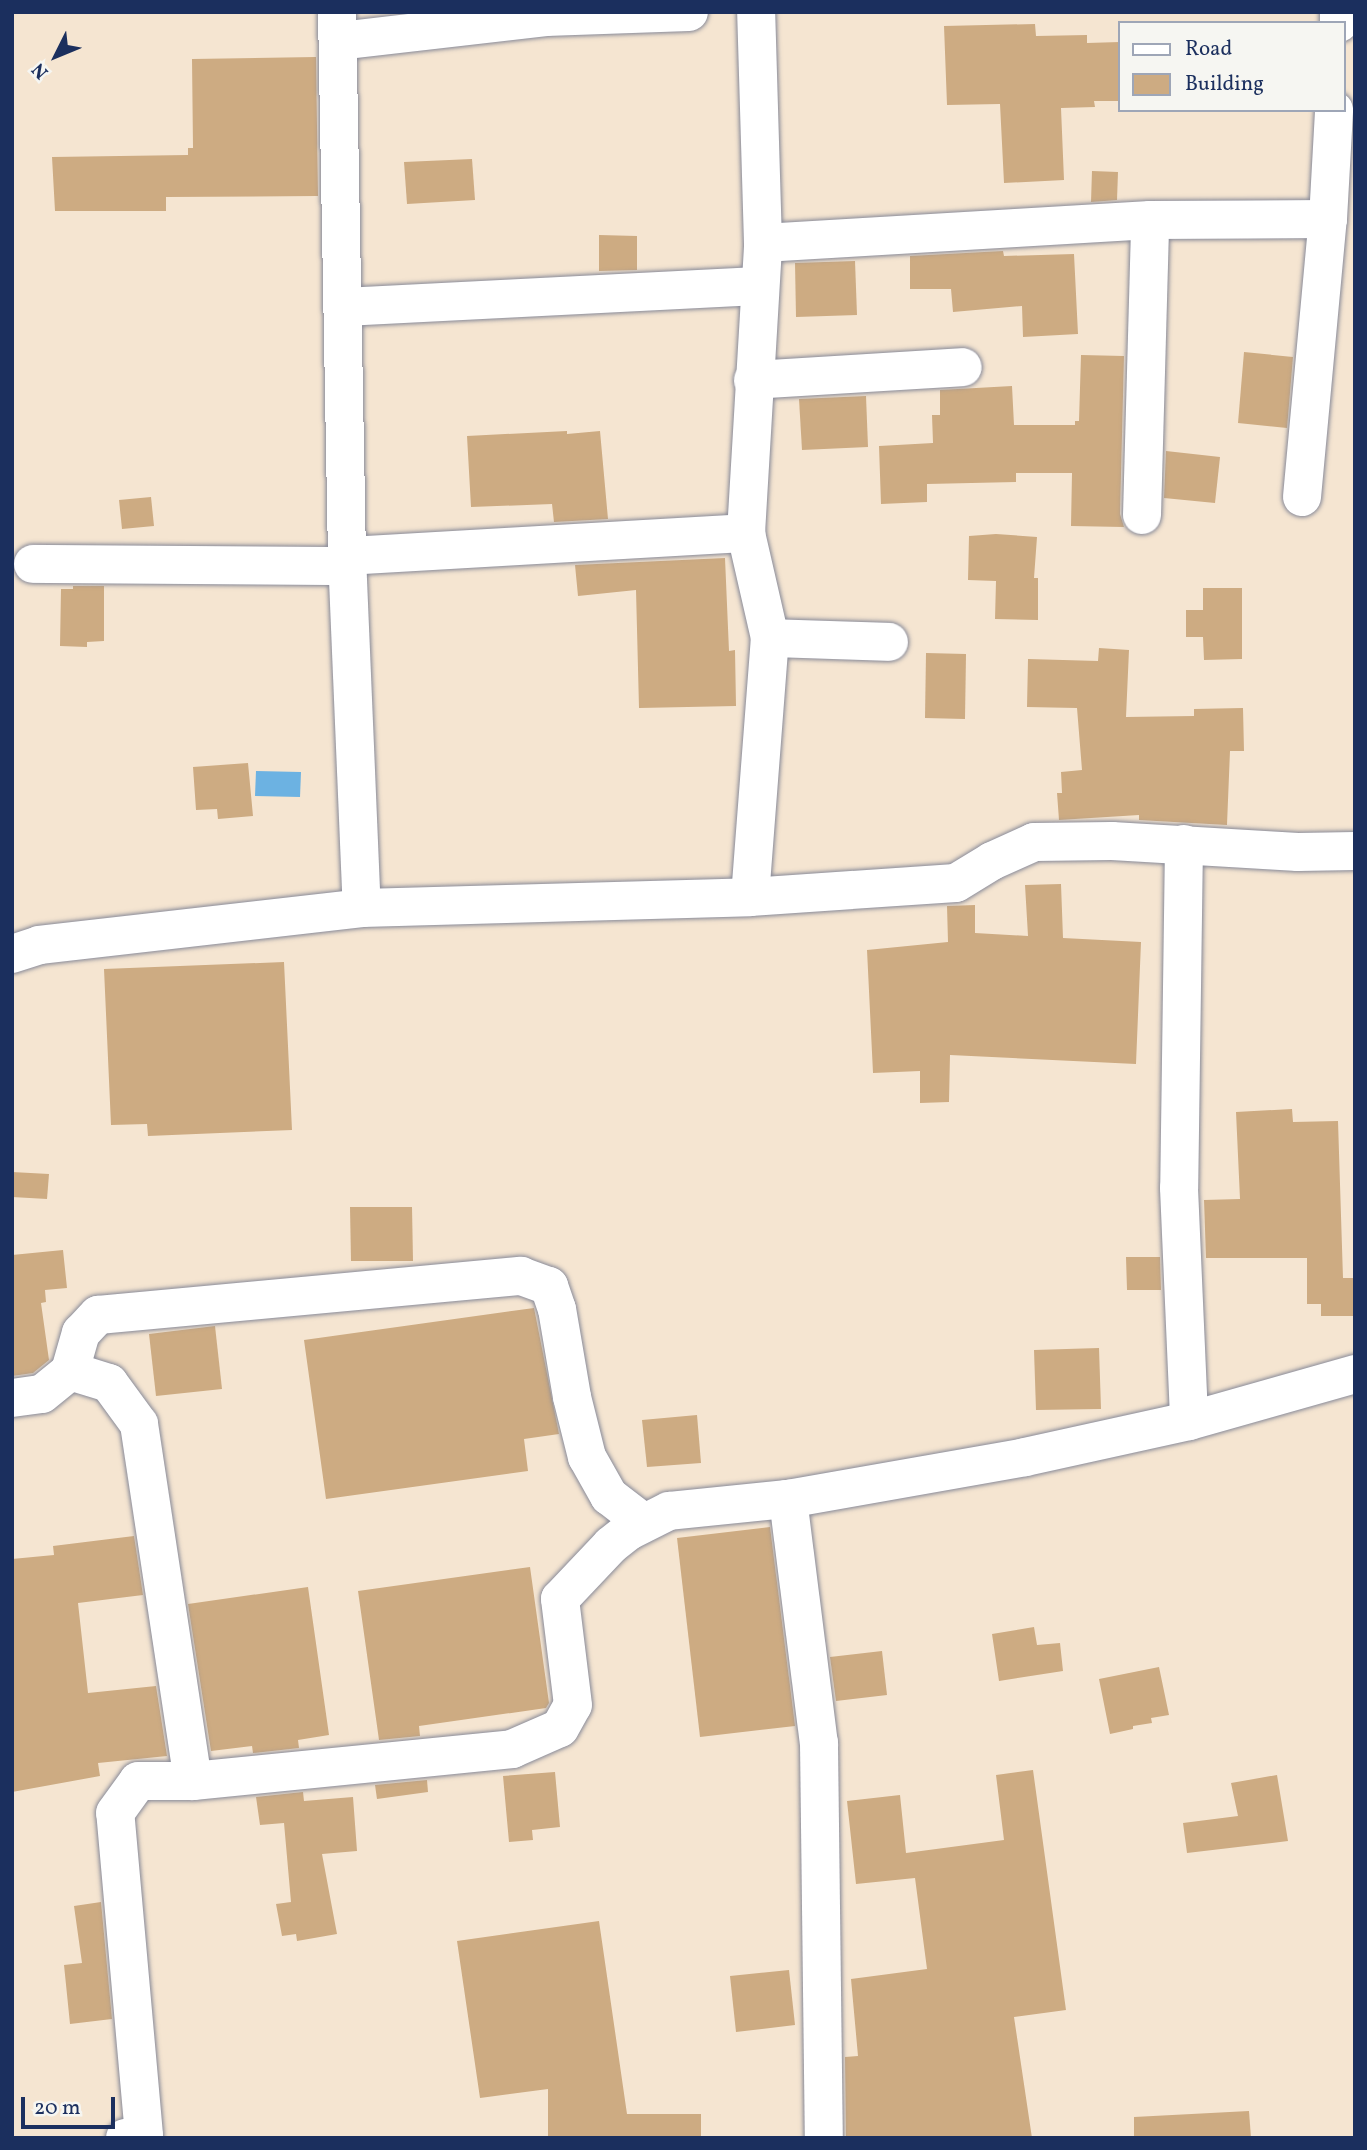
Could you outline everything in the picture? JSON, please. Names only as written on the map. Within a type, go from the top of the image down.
[{"type":"street","points":[[362,908],[347,561],[338,27],[546,15],[689,12]]},
{"type":"street","points":[[750,897],[770,638],[746,533],[758,286],[763,243],[756,12]]},
{"type":"street","points":[[1302,498],[1328,219],[1334,112]]},
{"type":"street","points":[[763,243],[1150,220],[1328,219]]},
{"type":"street","points":[[1142,515],[1150,220]]},
{"type":"street","points":[[343,307],[758,286]]},
{"type":"street","points":[[753,380],[964,367]]},
{"type":"street","points":[[33,564],[347,561],[746,533]]},
{"type":"street","points":[[770,638],[889,642]]},
{"type":"street","points":[[12,954],[39,945],[362,908],[750,897],[956,883],[992,860],[1034,842],[1112,841],[1298,852],[1355,850]]},
{"type":"street","points":[[1184,844],[1179,1188],[1189,1421]]},
{"type":"street","points":[[12,1398],[42,1394],[70,1371],[80,1333],[98,1315],[521,1276],[549,1286],[557,1309],[572,1397],[587,1457],[609,1496],[644,1523]]},
{"type":"street","points":[[70,1371],[109,1383],[139,1424],[193,1781]]},
{"type":"street","points":[[125,2138],[145,2135],[115,1813],[138,1781],[193,1781],[512,1749],[560,1728],[573,1705],[560,1600],[611,1545],[644,1523],[669,1511],[788,1499],[1025,1457],[1189,1421],[1355,1374]]},
{"type":"street","points":[[788,1499],[819,1743],[824,2138]]},
{"type":"water","points":[[256,771],[301,772],[300,797],[255,796]]},
{"type":"building","points":[[1035,24],[1036,36],[1087,35],[1087,43],[1118,42],[1118,101],[1094,101],[1095,107],[1061,108],[1064,180],[1004,183],[1000,104],[947,105],[944,26]]},
{"type":"building","points":[[316,57],[318,196],[166,197],[166,211],[55,211],[52,157],[188,155],[188,148],[193,148],[192,59]]},
{"type":"building","points":[[472,159],[475,200],[407,204],[404,162]]},
{"type":"building","points":[[1092,171],[1118,172],[1117,200],[1091,202]]},
{"type":"building","points":[[599,235],[637,236],[637,270],[599,271]]},
{"type":"building","points":[[1003,251],[1004,256],[1074,254],[1078,334],[1023,337],[1022,306],[953,312],[951,289],[910,289],[910,256]]},
{"type":"building","points":[[855,261],[857,315],[796,317],[795,263]]},
{"type":"building","points":[[1244,352],[1293,357],[1287,428],[1238,423]]},
{"type":"building","points":[[1081,355],[1124,356],[1120,514],[1124,527],[1071,526],[1072,473],[1016,473],[1016,482],[927,484],[927,502],[881,504],[879,446],[933,443],[932,415],[940,415],[940,390],[1012,386],[1014,425],[1075,425],[1075,421],[1079,421]]},
{"type":"building","points":[[866,396],[868,447],[802,450],[799,399]]},
{"type":"building","points":[[567,431],[567,434],[600,431],[608,519],[554,522],[552,504],[471,507],[467,436]]},
{"type":"building","points":[[1166,451],[1220,457],[1215,503],[1164,498]]},
{"type":"building","points":[[151,497],[154,526],[122,529],[119,500]]},
{"type":"building","points":[[996,534],[1037,537],[1034,578],[1038,578],[1038,620],[995,619],[996,581],[968,580],[969,536]]},
{"type":"building","points":[[725,558],[729,651],[735,650],[736,706],[639,708],[636,590],[578,596],[575,565]]},
{"type":"building","points":[[73,586],[104,586],[104,641],[87,642],[87,647],[60,646],[61,589],[73,589]]},
{"type":"building","points":[[1203,588],[1242,588],[1242,659],[1204,660],[1203,637],[1186,637],[1186,610],[1203,610]]},
{"type":"building","points":[[1099,648],[1129,650],[1126,717],[1194,716],[1194,709],[1243,708],[1244,751],[1230,751],[1227,825],[1139,820],[1139,815],[1059,820],[1057,793],[1062,793],[1061,772],[1082,770],[1077,708],[1027,707],[1028,659],[1098,661]]},
{"type":"building","points":[[926,653],[966,654],[965,719],[925,718]]},
{"type":"building","points":[[248,763],[253,816],[218,819],[217,809],[196,810],[193,767]]},
{"type":"building","points":[[1061,884],[1063,938],[1141,942],[1136,1064],[950,1055],[949,1102],[920,1103],[920,1071],[873,1073],[867,950],[948,942],[947,906],[975,905],[975,933],[1028,936],[1025,885]]},
{"type":"building","points":[[284,962],[292,1130],[148,1136],[147,1124],[111,1125],[104,969]]},
{"type":"building","points":[[1292,1109],[1293,1122],[1338,1121],[1343,1278],[1355,1278],[1355,1316],[1321,1316],[1321,1304],[1307,1304],[1307,1258],[1206,1258],[1204,1200],[1240,1199],[1236,1112]]},
{"type":"building","points":[[12,1172],[49,1174],[47,1199],[12,1197]]},
{"type":"building","points":[[350,1207],[412,1207],[413,1261],[351,1261]]},
{"type":"building","points":[[63,1250],[67,1288],[45,1290],[46,1302],[41,1303],[49,1360],[33,1373],[12,1376],[12,1255]]},
{"type":"building","points":[[1126,1257],[1160,1257],[1161,1290],[1127,1290]]},
{"type":"building","points":[[534,1308],[559,1434],[524,1439],[528,1471],[326,1499],[304,1340]]},
{"type":"building","points":[[215,1326],[222,1389],[156,1396],[149,1334]]},
{"type":"building","points":[[1099,1348],[1101,1409],[1036,1410],[1034,1350]]},
{"type":"building","points":[[697,1415],[701,1463],[647,1467],[642,1420]]},
{"type":"building","points":[[770,1527],[795,1726],[700,1737],[677,1538]]},
{"type":"building","points":[[134,1536],[143,1595],[78,1603],[88,1693],[156,1686],[167,1756],[98,1763],[100,1776],[12,1792],[12,1559],[54,1555],[53,1546]]},
{"type":"building","points":[[530,1567],[549,1703],[546,1708],[419,1726],[420,1736],[379,1740],[358,1591]]},
{"type":"building","points":[[308,1587],[329,1735],[298,1740],[299,1748],[253,1753],[252,1746],[211,1751],[188,1604]]},
{"type":"building","points":[[1034,1627],[1037,1645],[1060,1643],[1063,1671],[999,1681],[992,1634]]},
{"type":"building","points":[[882,1651],[887,1695],[836,1701],[830,1657]]},
{"type":"building","points":[[1159,1667],[1169,1715],[1151,1718],[1152,1723],[1110,1734],[1099,1679]]},
{"type":"building","points":[[1033,1770],[1066,2010],[1014,2017],[1032,2138],[846,2138],[845,2057],[858,2056],[851,1979],[927,1969],[915,1878],[856,1884],[847,1801],[900,1795],[906,1853],[1004,1840],[996,1775]]},
{"type":"building","points":[[555,1772],[560,1827],[532,1830],[533,1840],[509,1842],[503,1776]]},
{"type":"building","points":[[1277,1775],[1288,1841],[1187,1853],[1183,1823],[1238,1816],[1231,1783]]},
{"type":"building","points":[[427,1780],[428,1792],[377,1799],[375,1785]]},
{"type":"building","points":[[303,1792],[304,1801],[353,1797],[357,1851],[322,1854],[337,1934],[297,1941],[296,1934],[282,1936],[276,1904],[291,1902],[284,1823],[260,1825],[256,1797]]},
{"type":"building","points":[[101,1902],[112,2019],[70,2024],[64,1965],[82,1963],[74,1906]]},
{"type":"building","points":[[599,1921],[627,2114],[701,2114],[701,2138],[548,2138],[548,2089],[480,2098],[457,1941]]},
{"type":"building","points":[[789,1970],[795,2025],[736,2032],[730,1976]]},
{"type":"building","points":[[1249,2111],[1251,2138],[1134,2138],[1134,2117]]}]
